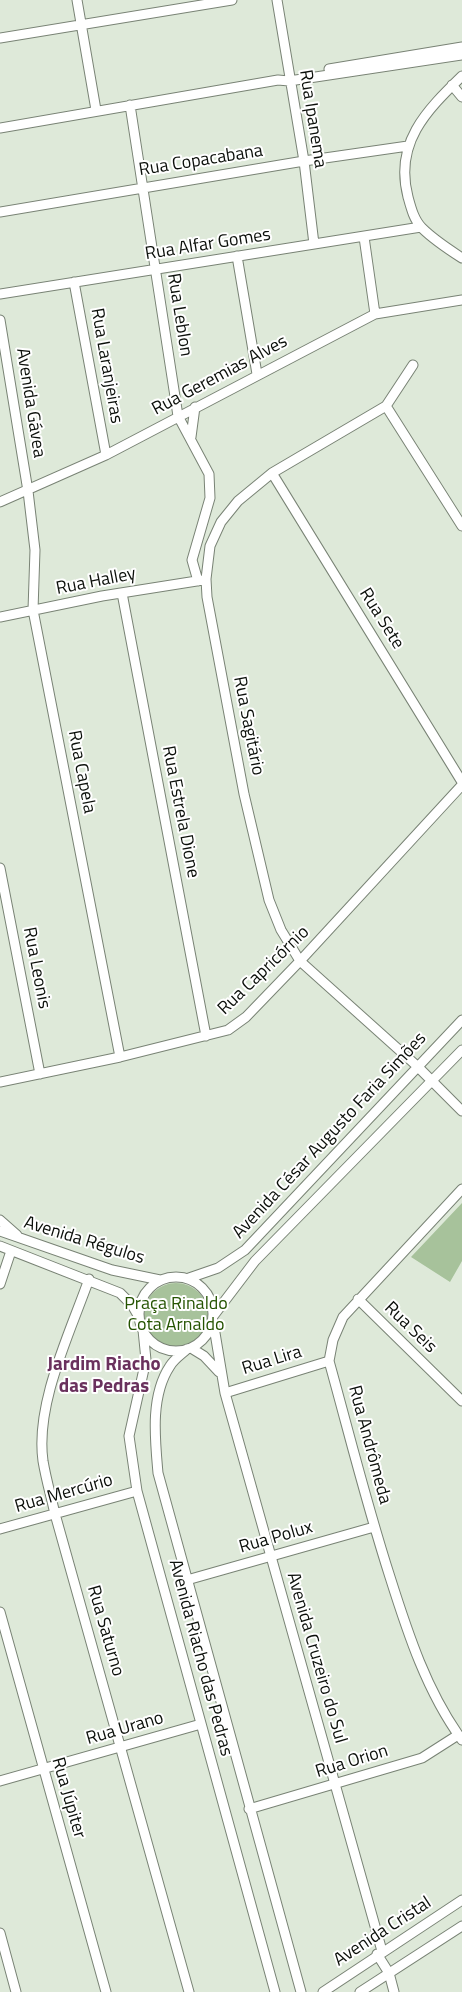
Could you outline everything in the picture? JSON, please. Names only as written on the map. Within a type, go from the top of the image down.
[{"type":"street","points":[[77,0],[96,110]]},
{"type":"street","points":[[0,38],[232,0]]},
{"type":"street","name":"Rua Ipanema","points":[[277,0],[304,161],[314,244]]},
{"type":"street","points":[[0,128],[96,110],[443,54],[462,47]]},
{"type":"street","points":[[443,54],[462,55]]},
{"type":"street","points":[[462,76],[430,108],[408,146],[404,157],[405,186],[411,211],[420,227],[437,242],[462,258]]},
{"type":"street","points":[[452,86],[462,97]]},
{"type":"street","name":"Rua Leblon","points":[[130,105],[178,416],[206,464],[211,488],[208,508],[192,560],[202,580]]},
{"type":"street","name":"Rua Copacabana","points":[[0,212],[143,187],[408,146]]},
{"type":"street","name":"Rua Alfar Gomes","points":[[0,294],[420,227]]},
{"type":"street","points":[[364,237],[375,314]]},
{"type":"street","points":[[237,256],[257,374]]},
{"type":"street","name":"Rua Laranjeiras","points":[[74,282],[106,455]]},
{"type":"street","name":"Rua Geremias Alves","points":[[0,502],[106,455],[257,374],[375,314],[462,300]]},
{"type":"street","name":"Avenida Gávea","points":[[0,320],[28,491]]},
{"type":"street","name":"Rua Sagitário","points":[[413,365],[386,406],[272,473],[238,501],[221,522],[210,546],[202,580],[207,597],[244,794],[269,900],[281,930],[300,961],[417,1066],[462,1111]]},
{"type":"street","points":[[386,406],[462,526]]},
{"type":"street","points":[[191,437],[195,407]]},
{"type":"street","name":"Rua Sete","points":[[272,473],[462,784]]},
{"type":"street","name":"Rua Capela","points":[[28,491],[35,550],[33,610],[120,1057]]},
{"type":"street","name":"Rua Halley","points":[[0,617],[122,593],[202,580]]},
{"type":"street","name":"Rua Estrela Dione","points":[[122,593],[206,1036]]},
{"type":"street","name":"Rua Capricórnio","points":[[0,1082],[120,1057],[228,1030],[246,1017],[300,961],[462,784]]},
{"type":"street","name":"Rua Leonis","points":[[0,868],[40,1074]]},
{"type":"street","name":"Avenida César Augusto Faria Simões","points":[[189,1278],[218,1268],[245,1250],[462,1020]]},
{"type":"street","name":"Avenida César Augusto Faria Simões","points":[[213,1318],[255,1261],[462,1050]]},
{"type":"street","name":"Rua Andrômeda","points":[[460,1737],[434,1695],[406,1626],[374,1527],[329,1361],[333,1340],[344,1317],[358,1299],[462,1189]]},
{"type":"street","points":[[0,1220],[23,1240]]},
{"type":"street","name":"Avenida Régulos","points":[[0,1231],[112,1270],[160,1280]]},
{"type":"street","name":"Avenida Régulos","points":[[0,1246],[120,1293],[132,1305],[139,1318]]},
{"type":"street","points":[[0,1284],[11,1251]]},
{"type":"street","points":[[179,1276],[189,1278],[207,1292],[212,1303],[213,1318],[209,1332],[201,1341],[189,1349],[177,1351],[162,1348],[149,1339],[143,1330],[139,1318],[144,1296],[150,1287],[160,1280],[179,1276]]},
{"type":"street","name":"Rua Saturno","points":[[88,1279],[48,1397],[43,1426],[43,1460],[55,1514],[189,1992]]},
{"type":"street","name":"Rua Seis","points":[[358,1299],[462,1401]]},
{"type":"street","name":"Avenida Cruzeiro do Sul","points":[[213,1318],[220,1373],[269,1557],[336,1783],[380,1953],[389,1973],[394,1992]]},
{"type":"street","name":"Avenida Riacho das Pedras","points":[[143,1330],[146,1360],[129,1436],[137,1491],[275,1992]]},
{"type":"street","points":[[189,1349],[204,1356],[220,1373]]},
{"type":"street","name":"Avenida Riacho das Pedras","points":[[189,1349],[171,1364],[159,1395],[154,1435],[158,1473],[249,1809],[301,1992]]},
{"type":"street","name":"Rua Lira","points":[[225,1393],[329,1361]]},
{"type":"street","name":"Rua Mercúrio","points":[[0,1529],[137,1491]]},
{"type":"street","name":"Rua Polux","points":[[187,1580],[374,1527]]},
{"type":"street","name":"Rua Júpiter","points":[[0,1612],[106,1992]]},
{"type":"street","name":"Rua Urano","points":[[0,1781],[202,1724]]},
{"type":"street","name":"Rua Orion","points":[[249,1809],[422,1758],[460,1737]]},
{"type":"street","name":"Avenida Cristal","points":[[322,1992],[462,1900]]},
{"type":"street","points":[[360,1992],[462,1926]]},
{"type":"street","points":[[0,1933],[16,1992]]},
{"type":"green space","points":[[462,1203],[462,1261],[450,1282],[411,1257]]},
{"type":"green space","name":"Praça Rinaldo Cota Arnaldo","points":[[176,1283],[194,1289],[202,1297],[208,1315],[202,1333],[194,1341],[176,1347],[158,1341],[150,1333],[144,1315],[150,1297],[158,1289]]},
{"type":"district","name":"Jardim Riacho das Pedras","points":[[104,1376]]}]
